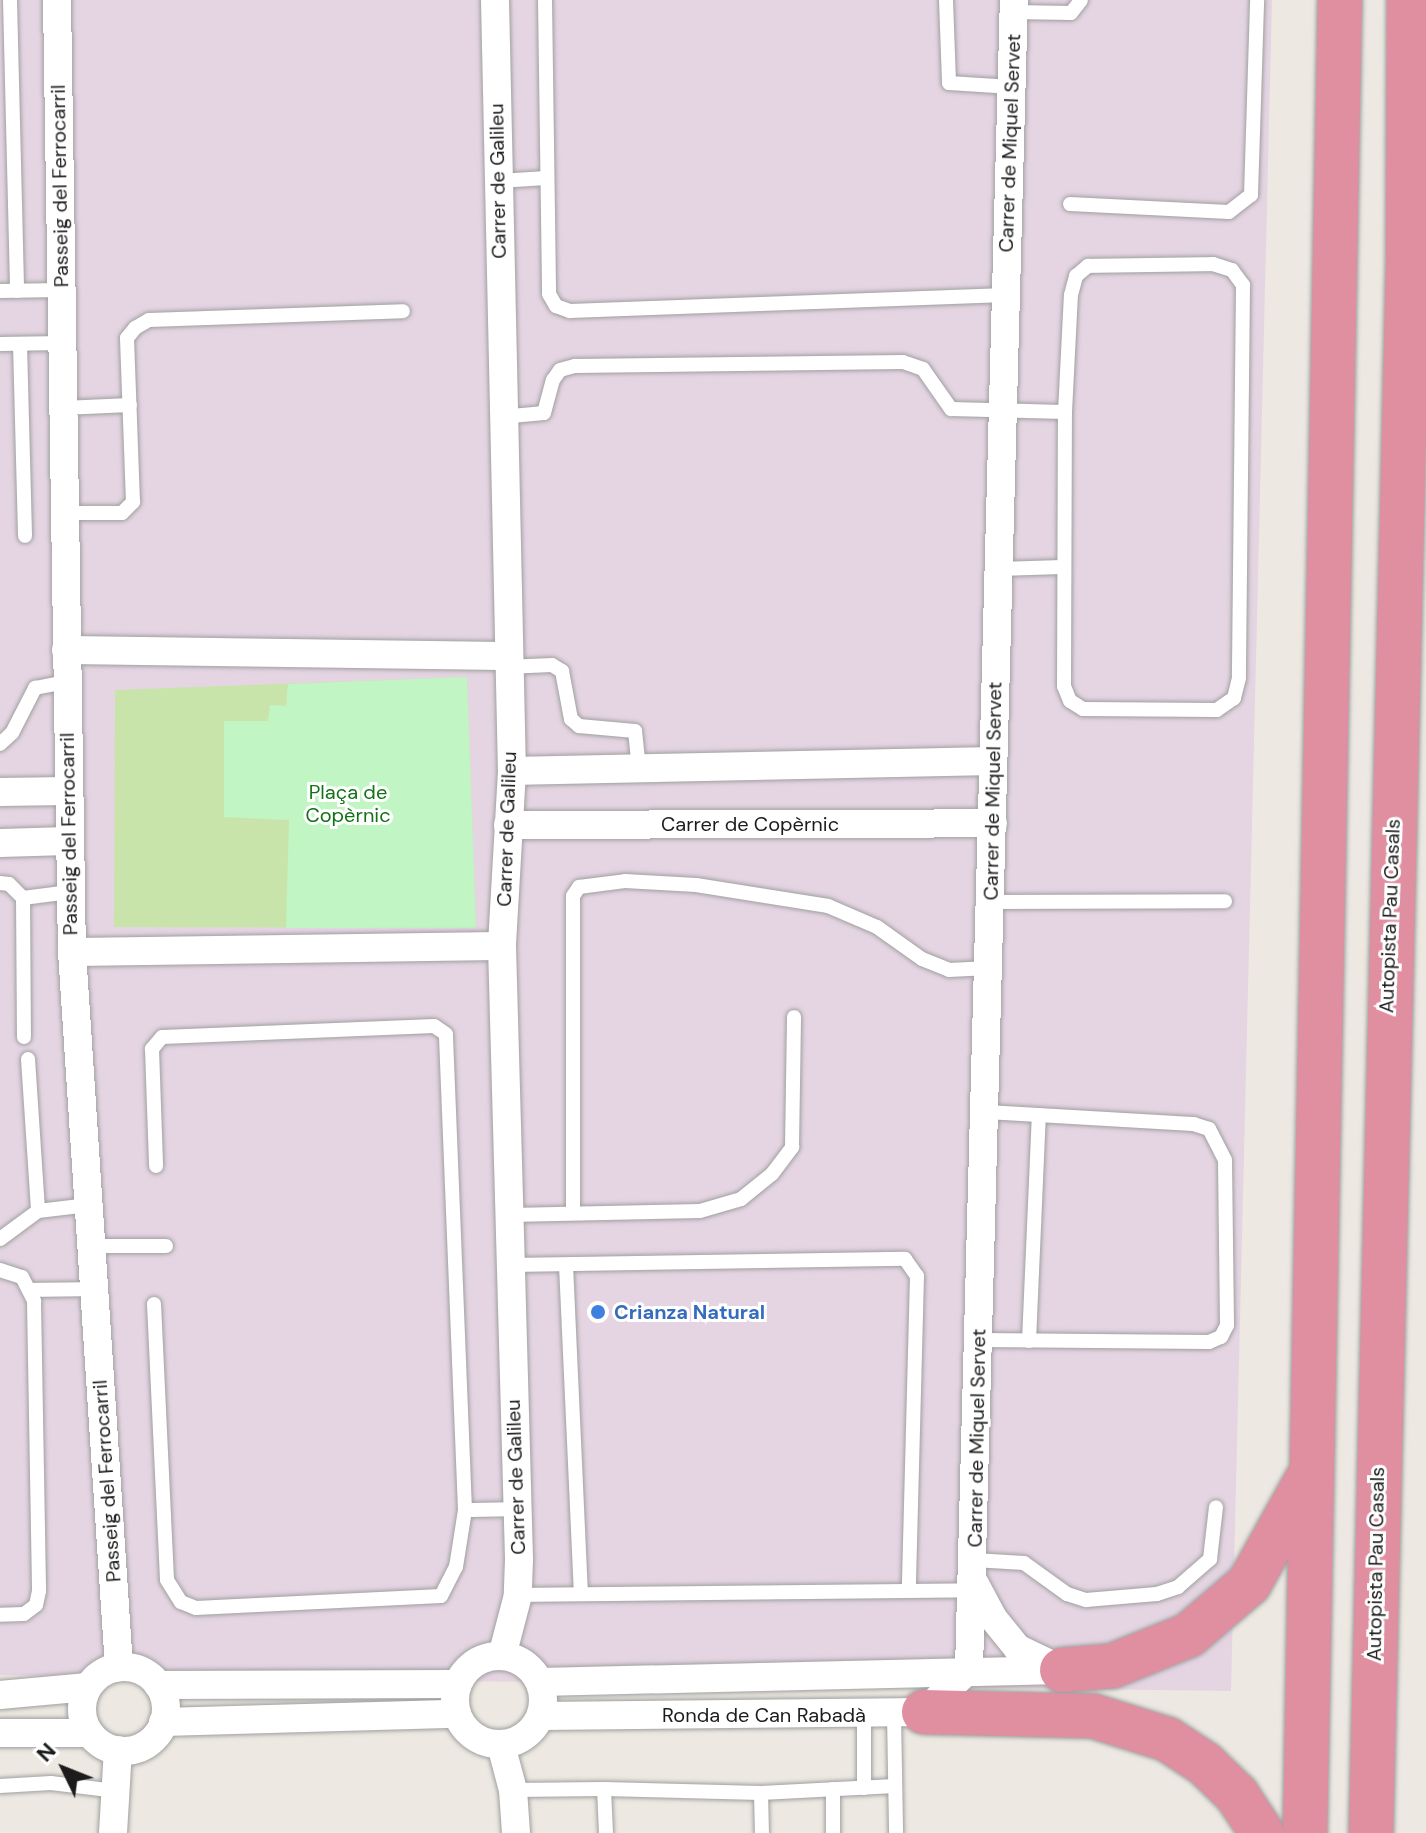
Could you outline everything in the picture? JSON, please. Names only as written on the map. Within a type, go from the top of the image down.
[{"type":"highway","points":[[1305,1833],[1340,0]]},
{"type":"highway","name":"Autopista Pau Casals","points":[[1371,1833],[1408,262],[1409,0]]},
{"type":"highway","points":[[1062,1670],[1112,1666],[1189,1635],[1249,1584],[1295,1509],[1312,1467]]},
{"type":"highway","points":[[909,1713],[1093,1716],[1167,1739],[1205,1764],[1237,1795],[1262,1833]]},
{"type":"street","name":"Passeig del Ferrocarril","points":[[57,0],[67,791],[72,952],[119,1667]]},
{"type":"street","name":"Carrer de Galileu","points":[[495,0],[506,662],[512,771],[502,946],[518,1595],[502,1656]]},
{"type":"street","name":"Carrer de Miquel Servet","points":[[969,1669],[974,1577],[992,761],[1014,6]]},
{"type":"street","points":[[66,650],[506,662]]},
{"type":"street","points":[[512,771],[992,761]]},
{"type":"street","points":[[0,792],[67,791]]},
{"type":"street","name":"Carrer de Copèrnic","points":[[508,825],[993,823]]},
{"type":"street","points":[[0,843],[68,841]]},
{"type":"street","points":[[72,952],[502,946]]},
{"type":"street","name":"Carrer de Miquel Servet","points":[[974,1577],[993,1618],[1017,1648],[1062,1670]]},
{"type":"street","points":[[502,1656],[526,1664],[540,1682],[541,1716],[528,1735],[501,1745],[470,1735],[456,1714],[456,1684],[472,1664],[502,1656]]},
{"type":"street","points":[[0,1733],[89,1733],[118,1750],[141,1747],[163,1722],[166,1704],[158,1685],[144,1672],[119,1667],[105,1671],[88,1687],[82,1706],[89,1733]]},
{"type":"street","points":[[909,1713],[969,1669]]},
{"type":"street","name":"Ronda de Can Rabadà","points":[[540,1682],[969,1669],[1062,1670]]},
{"type":"street","points":[[158,1685],[456,1684]]},
{"type":"street","points":[[0,1695],[88,1687]]},
{"type":"street","name":"Ronda de Can Rabadà","points":[[541,1716],[909,1713]]},
{"type":"street","points":[[163,1722],[456,1714]]},
{"type":"street","points":[[501,1745],[513,1790],[516,1833]]},
{"type":"street","points":[[113,1833],[118,1750]]},
{"type":"lane","points":[[10,0],[17,291]]},
{"type":"lane","points":[[545,0],[549,294],[556,306],[570,311],[1006,295]]},
{"type":"lane","points":[[946,0],[949,83],[1012,87]]},
{"type":"lane","points":[[1014,6],[1071,13],[1081,0]]},
{"type":"lane","points":[[1070,204],[1229,212],[1251,195],[1257,0]]},
{"type":"lane","points":[[498,181],[547,178]]},
{"type":"lane","points":[[1213,264],[1232,270],[1243,285],[1239,678],[1234,698],[1217,710],[1083,709],[1070,701],[1064,686],[1065,412],[1071,295],[1076,276],[1088,266],[1213,264]]},
{"type":"lane","points":[[0,291],[61,290]]},
{"type":"lane","points":[[64,513],[130,510],[127,338],[149,320],[403,311]]},
{"type":"lane","points":[[0,344],[62,343]]},
{"type":"lane","points":[[20,344],[25,536]]},
{"type":"lane","points":[[501,417],[544,413],[550,406],[553,380],[560,370],[575,366],[903,362],[923,369],[951,409],[1065,412]]},
{"type":"lane","points":[[63,408],[130,405]]},
{"type":"lane","points":[[998,569],[1063,567]]},
{"type":"lane","points":[[506,662],[552,665],[562,671],[571,719],[579,726],[635,731],[639,768]]},
{"type":"lane","points":[[0,744],[12,733],[35,688],[66,682]]},
{"type":"lane","points":[[573,1213],[573,896],[579,887],[625,881],[696,885],[828,906],[877,927],[922,959],[949,970],[989,968]]},
{"type":"lane","points":[[0,883],[9,884],[23,898],[24,1037]]},
{"type":"lane","points":[[23,898],[70,892]]},
{"type":"lane","points":[[991,902],[1225,901]]},
{"type":"lane","points":[[510,1215],[700,1211],[741,1199],[772,1174],[792,1147],[794,1017]]},
{"type":"lane","points":[[154,1304],[167,1580],[181,1602],[196,1608],[441,1596],[456,1567],[465,1510],[446,1034],[434,1026],[162,1037],[152,1049],[156,1166]]},
{"type":"lane","points":[[28,1059],[38,1211]]},
{"type":"lane","points":[[980,1340],[1209,1342],[1221,1337],[1227,1325],[1225,1160],[1209,1129],[1194,1124],[985,1112]]},
{"type":"lane","points":[[1029,1341],[1039,1115]]},
{"type":"lane","points":[[0,1239],[38,1211],[89,1205]]},
{"type":"lane","points":[[91,1246],[166,1246]]},
{"type":"lane","points":[[511,1265],[905,1259],[914,1266],[909,1591]]},
{"type":"lane","points":[[566,1265],[581,1594]]},
{"type":"lane","points":[[0,1270],[22,1277],[31,1290],[39,1591],[36,1605],[24,1614],[0,1615]]},
{"type":"lane","points":[[31,1290],[94,1289]]},
{"type":"lane","points":[[518,1595],[909,1591],[1024,1563],[1067,1594],[1086,1600],[1157,1594],[1196,1575],[1210,1559],[1216,1507]]},
{"type":"lane","points":[[465,1510],[516,1509]]},
{"type":"lane","points":[[896,1833],[895,1786],[909,1713]]},
{"type":"lane","points":[[864,1714],[864,1788]]},
{"type":"lane","points":[[0,1786],[51,1783],[115,1791]]},
{"type":"lane","points":[[513,1790],[761,1793],[895,1786]]},
{"type":"lane","points":[[604,1789],[606,1833]]},
{"type":"lane","points":[[833,1789],[833,1833]]},
{"type":"lane","points":[[761,1793],[762,1833]]},
{"type":"shaded area","points":[[0,0],[1272,0],[1231,1691],[0,1675]]},
{"type":"green space","name":"Plaça de Copèrnic","points":[[467,677],[476,928],[114,927],[115,690]]},
{"type":"green space","points":[[467,677],[476,928],[286,928],[289,820],[224,817],[224,721],[268,721],[270,705],[286,706],[288,684]]},
{"type":"place","name":"Crianza Natural","points":[[598,1312]]}]
